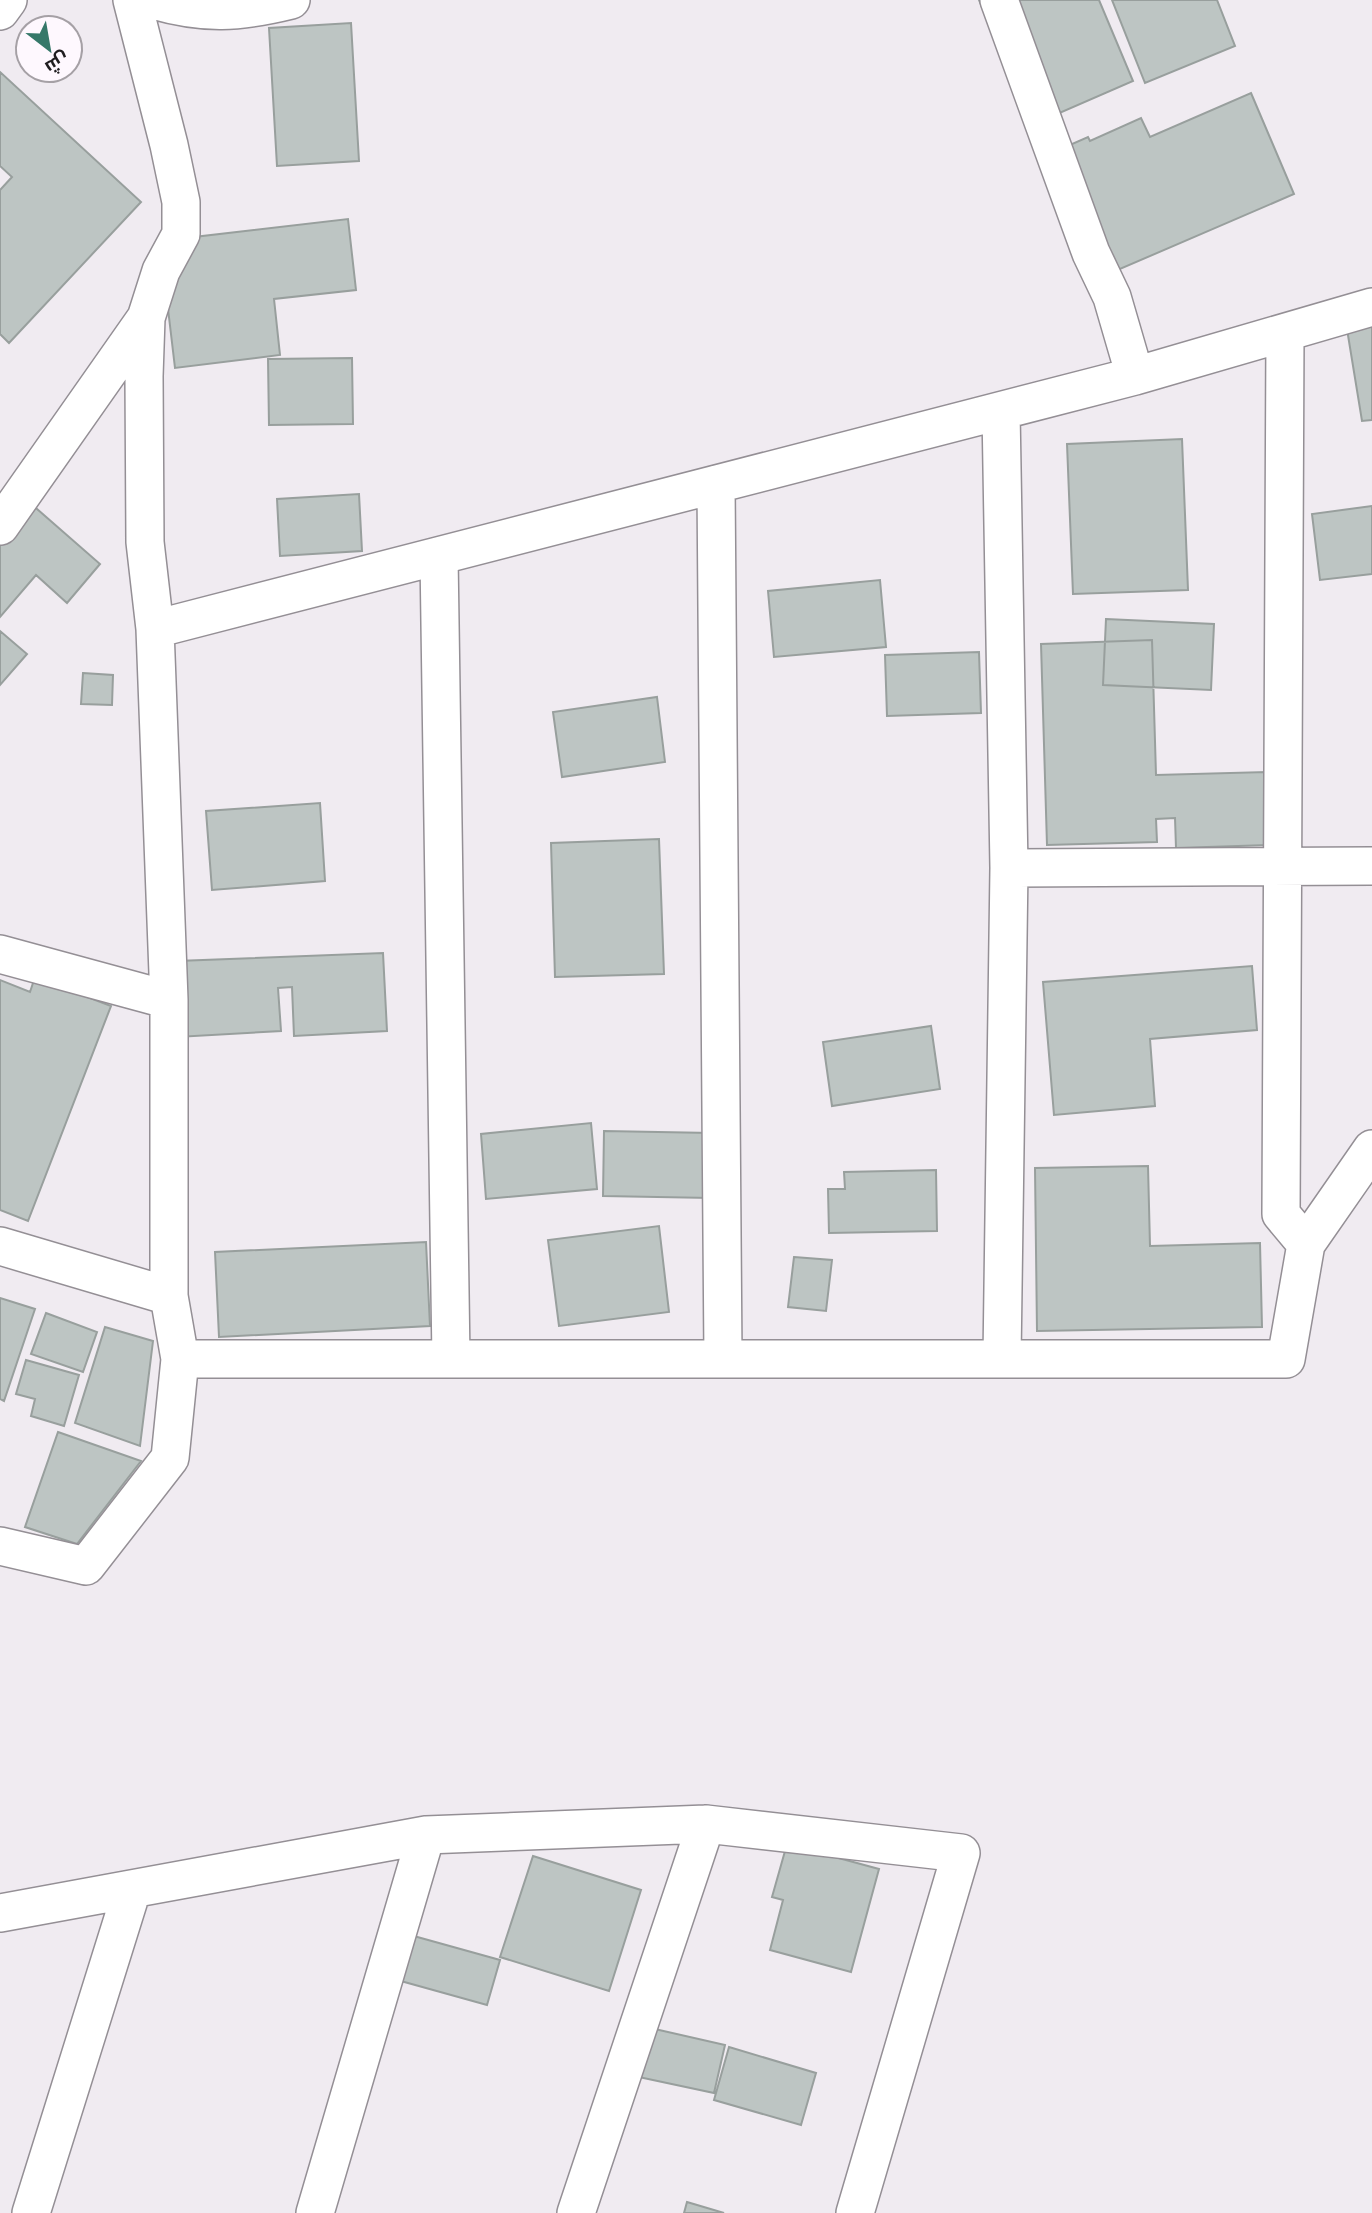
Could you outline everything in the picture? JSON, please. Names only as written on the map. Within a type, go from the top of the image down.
[{"type":"street","points":[[0,11],[8,0]]},
{"type":"street","points":[[0,1546],[86,1566],[170,1458],[180,1359],[169,1296],[169,1000],[155,629],[145,542],[144,376],[146,318],[161,271],[181,234],[181,202],[132,0]]},
{"type":"street","points":[[153,0],[187,10],[232,11],[290,0]]},
{"type":"street","points":[[999,0],[1091,253],[1112,297],[1135,376]]},
{"type":"street","points":[[155,629],[1135,376],[1372,307]]},
{"type":"street","points":[[0,526],[146,318]]},
{"type":"street","points":[[1285,332],[1281,1214],[1306,1244]]},
{"type":"street","points":[[1001,411],[1009,868],[1002,1358]]},
{"type":"street","points":[[716,484],[723,1358]]},
{"type":"street","points":[[439,556],[451,1359]]},
{"type":"street","points":[[1009,868],[1372,866]]},
{"type":"street","points":[[0,954],[169,1000]]},
{"type":"street","points":[[180,1359],[1286,1359],[1306,1244],[1372,1149]]},
{"type":"street","points":[[0,1246],[169,1296]]},
{"type":"street","points":[[576,2213],[706,1824]]},
{"type":"street","points":[[0,1913],[426,1835],[706,1824],[961,1853],[855,2213]]},
{"type":"street","points":[[315,2213],[426,1835]]},
{"type":"street","points":[[31,2213],[132,1890]]},
{"type":"building","points":[[979,0],[1099,0],[1133,81],[1032,125]]},
{"type":"building","points":[[1112,0],[1217,0],[1235,46],[1145,83]]},
{"type":"building","points":[[351,23],[359,161],[277,166],[269,28]]},
{"type":"building","points":[[0,72],[141,202],[9,343],[0,334],[0,190],[12,177],[0,166]]},
{"type":"building","points":[[1251,93],[1294,194],[1092,281],[1040,158],[1088,137],[1090,141],[1141,118],[1150,137]]},
{"type":"building","points":[[348,219],[356,290],[274,299],[280,355],[175,368],[160,241]]},
{"type":"building","points":[[1372,319],[1372,420],[1362,421],[1346,323]]},
{"type":"building","points":[[352,358],[353,424],[269,425],[268,359]]},
{"type":"building","points":[[1182,439],[1188,590],[1073,594],[1067,444]]},
{"type":"building","points":[[13,488],[100,564],[67,603],[36,575],[0,617],[0,503]]},
{"type":"building","points":[[359,494],[362,551],[280,556],[277,499]]},
{"type":"building","points":[[1372,506],[1372,574],[1320,580],[1312,514]]},
{"type":"building","points":[[880,580],[886,647],[774,657],[768,591]]},
{"type":"building","points":[[1106,619],[1214,624],[1211,690],[1103,685]]},
{"type":"building","points":[[0,631],[27,654],[0,685]]},
{"type":"building","points":[[1152,640],[1156,775],[1267,772],[1269,845],[1176,848],[1175,818],[1156,819],[1157,842],[1047,845],[1041,644]]},
{"type":"building","points":[[979,652],[981,713],[887,716],[885,655]]},
{"type":"building","points":[[83,673],[113,675],[112,705],[81,704]]},
{"type":"building","points":[[657,697],[665,762],[562,777],[553,712]]},
{"type":"building","points":[[320,803],[325,881],[212,890],[206,811]]},
{"type":"building","points":[[659,839],[664,974],[555,977],[551,843]]},
{"type":"building","points":[[383,953],[387,1031],[294,1036],[292,987],[278,988],[281,1031],[177,1037],[177,961]]},
{"type":"building","points":[[1252,966],[1257,1030],[1150,1039],[1155,1106],[1054,1115],[1043,982]]},
{"type":"building","points":[[35,977],[111,1006],[28,1221],[0,1210],[0,980],[30,992]]},
{"type":"building","points":[[931,1026],[940,1089],[832,1106],[823,1042]]},
{"type":"building","points":[[591,1123],[597,1189],[486,1199],[481,1134]]},
{"type":"building","points":[[604,1131],[712,1133],[711,1198],[603,1196]]},
{"type":"building","points":[[1148,1166],[1150,1246],[1260,1243],[1262,1327],[1037,1331],[1035,1168]]},
{"type":"building","points":[[936,1170],[937,1231],[829,1233],[828,1189],[845,1189],[844,1172]]},
{"type":"building","points":[[659,1226],[669,1312],[559,1326],[548,1240]]},
{"type":"building","points":[[426,1242],[430,1326],[219,1337],[215,1252]]},
{"type":"building","points":[[794,1257],[832,1260],[826,1311],[788,1307]]},
{"type":"building","points":[[0,1298],[35,1309],[4,1401],[0,1399]]},
{"type":"building","points":[[46,1313],[97,1332],[83,1372],[31,1354]]},
{"type":"building","points":[[105,1327],[153,1341],[140,1446],[75,1423]]},
{"type":"building","points":[[26,1360],[79,1375],[64,1426],[31,1416],[35,1399],[16,1394]]},
{"type":"building","points":[[58,1432],[141,1461],[77,1544],[25,1527]]},
{"type":"building","points":[[787,1844],[879,1869],[851,1972],[770,1950],[783,1900],[772,1897]]},
{"type":"building","points":[[533,1856],[641,1890],[609,1991],[500,1957]]},
{"type":"building","points":[[403,1933],[500,1960],[487,2005],[390,1978]]},
{"type":"building","points":[[646,2027],[725,2045],[714,2093],[634,2076]]},
{"type":"building","points":[[729,2047],[816,2073],[801,2125],[714,2100]]},
{"type":"building","points":[[687,2202],[724,2213],[684,2213]]}]
